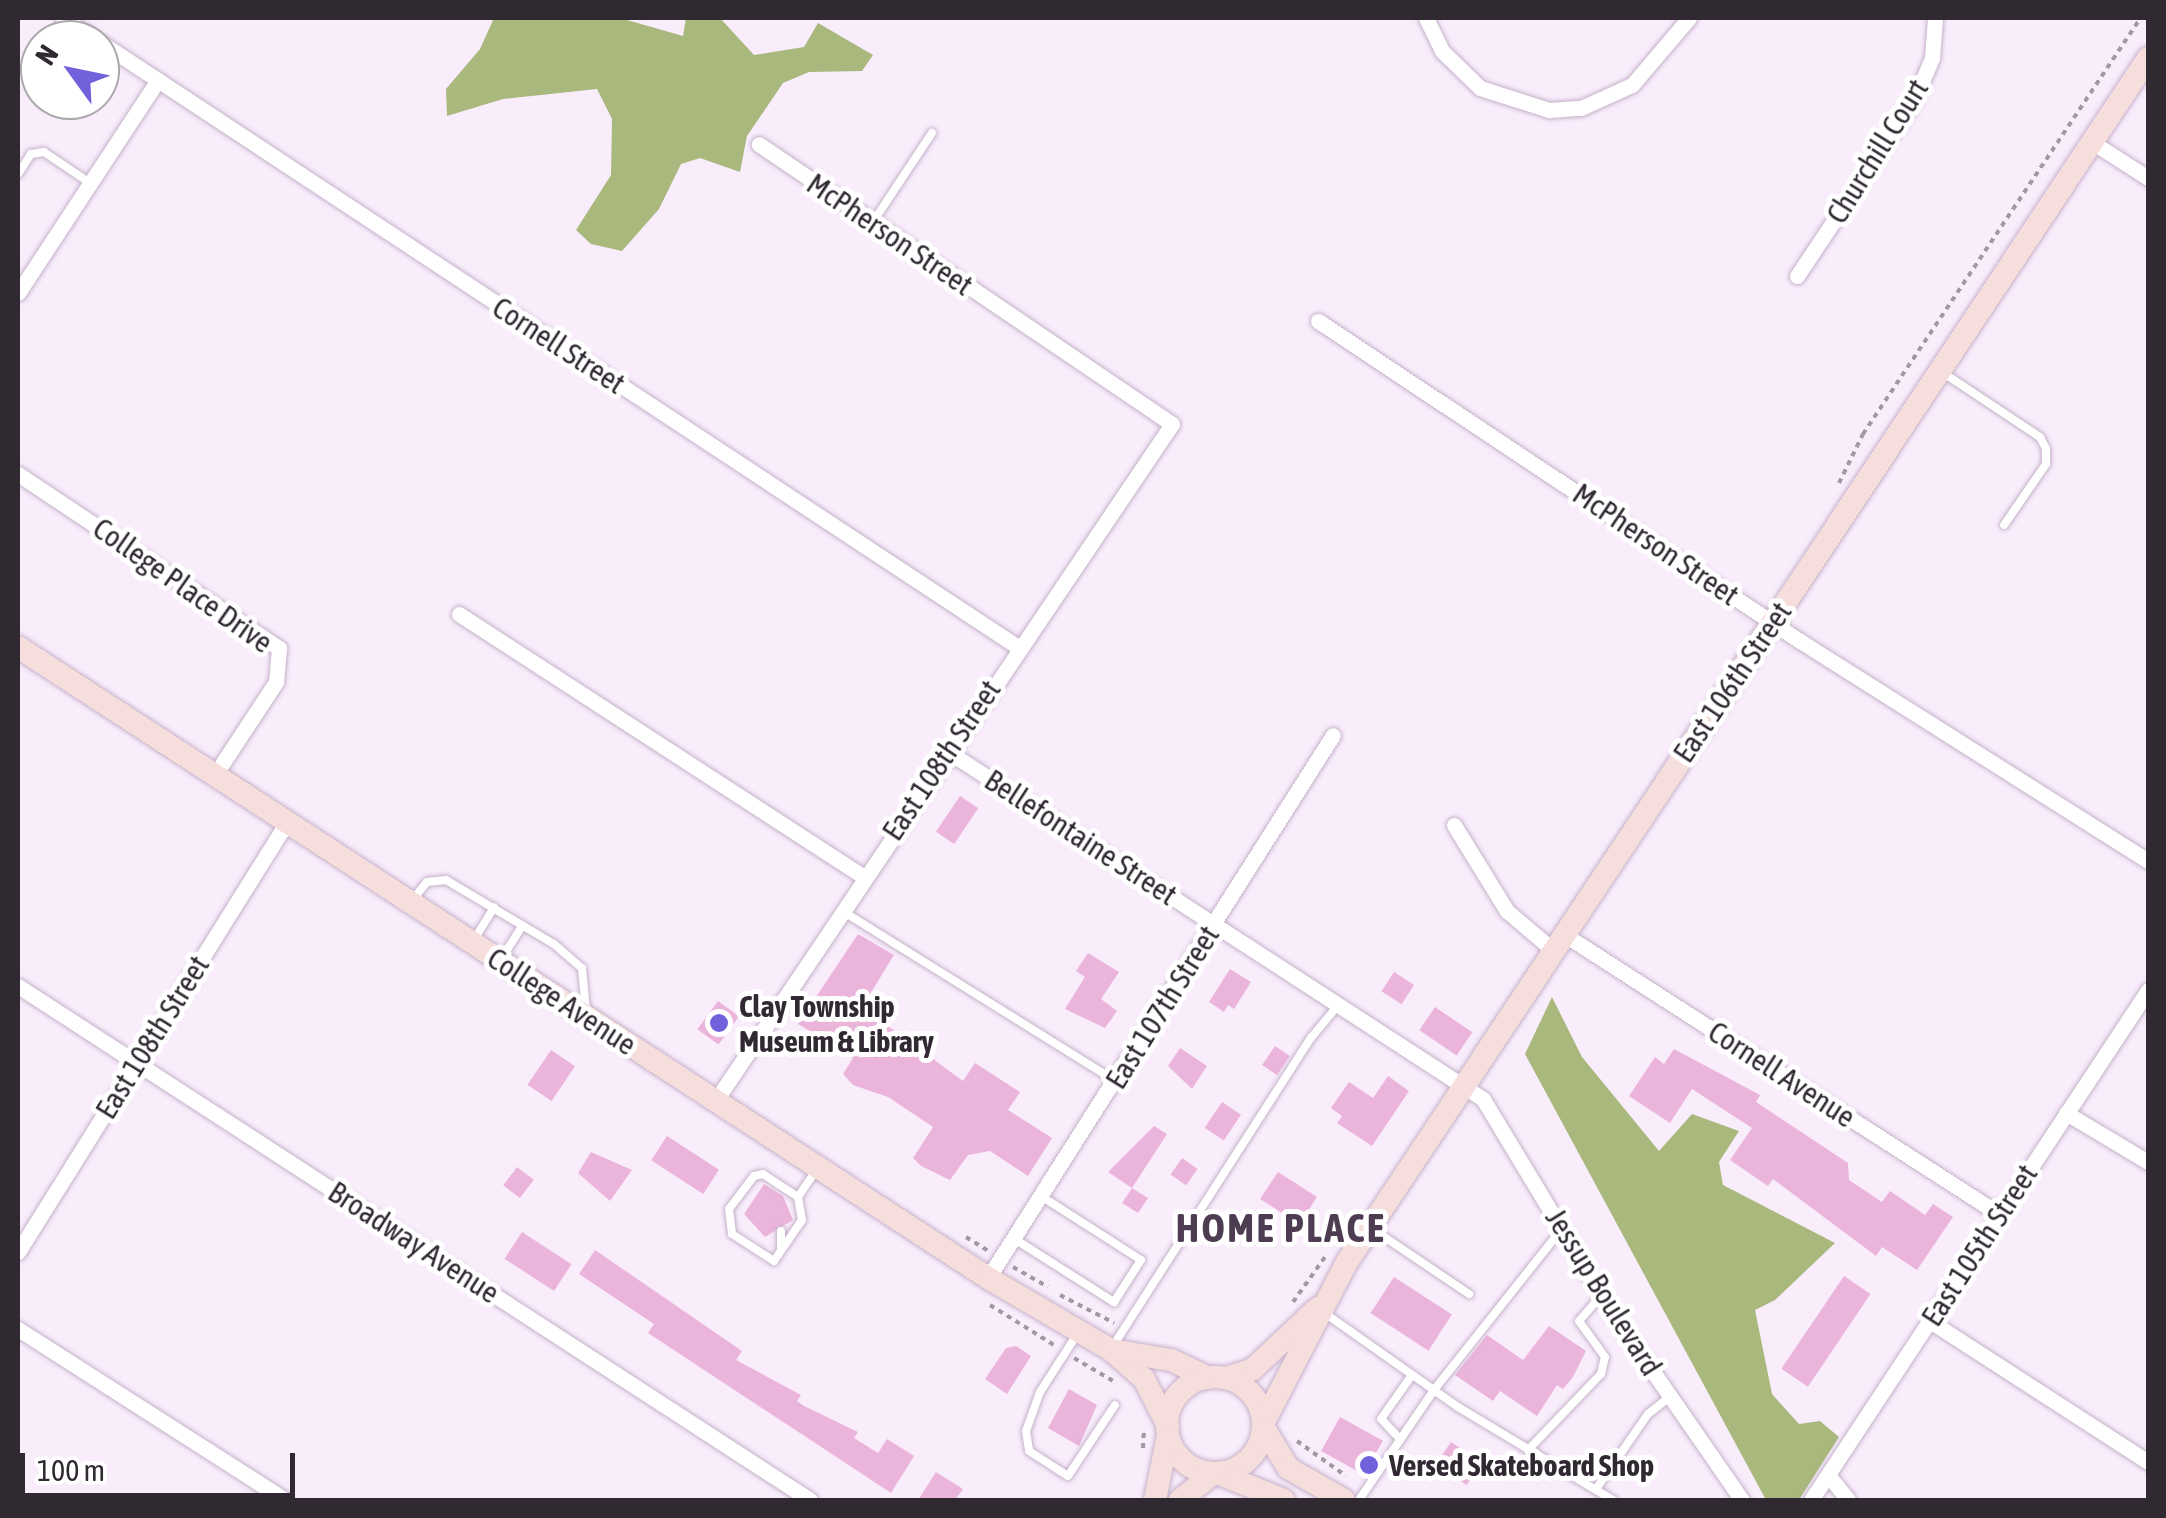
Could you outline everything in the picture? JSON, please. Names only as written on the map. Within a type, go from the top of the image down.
[{"type":"main road","name":"East 106th Street","points":[[1264,1425],[1318,1308],[1370,1227],[2148,58]]},
{"type":"main road","name":"College Avenue","points":[[18,647],[818,1166],[994,1268],[1078,1332],[1110,1350],[1144,1379],[1168,1430]]},
{"type":"main road","name":"East 106th Street","points":[[1218,1378],[1261,1362],[1318,1308]]},
{"type":"main road","name":"College Avenue","points":[[1110,1350],[1170,1360],[1218,1378]]},
{"type":"main road","points":[[1155,1500],[1179,1394],[1218,1378],[1249,1391],[1288,1468],[1344,1500]]},
{"type":"main road","points":[[1180,1500],[1216,1473],[1249,1458],[1264,1425]]},
{"type":"main road","points":[[1168,1430],[1184,1461],[1284,1500]]},
{"type":"street","points":[[1426,18],[1442,52],[1480,88],[1549,110],[1581,108],[1632,85],[1688,18]]},
{"type":"street","name":"Churchill Court","points":[[1796,276],[1914,102],[1932,58],[1935,18]]},
{"type":"street","name":"Cornell Street","points":[[120,55],[1018,646]]},
{"type":"street","points":[[18,292],[158,80]]},
{"type":"street","points":[[2092,142],[2148,178]]},
{"type":"street","name":"McPherson Street","points":[[759,144],[1172,424]]},
{"type":"street","name":"McPherson Street","points":[[1318,321],[1773,621],[2148,861]]},
{"type":"street","name":"East 108th Street","points":[[716,1100],[862,876],[1172,424]]},
{"type":"street","name":"College Place Drive","points":[[18,474],[279,648],[276,682],[216,773]]},
{"type":"street","points":[[460,614],[862,876]]},
{"type":"street","name":"East 107th Street","points":[[994,1268],[1217,924],[1224,900],[1333,735]]},
{"type":"street","name":"Bellefontaine Street","points":[[947,752],[1466,1088]]},
{"type":"street","name":"East 108th Street","points":[[18,1252],[287,822]]},
{"type":"street","points":[[1454,825],[1507,911],[1560,943]]},
{"type":"street","name":"Cornell Avenue","points":[[1560,943],[1999,1214]]},
{"type":"street","name":"Broadway Avenue","points":[[18,986],[810,1500]]},
{"type":"street","name":"East 105th Street","points":[[1811,1500],[2148,990]]},
{"type":"street","name":"Jessup Boulevard","points":[[1466,1088],[1492,1108],[1602,1295],[1742,1500]]},
{"type":"street","points":[[2066,1113],[2148,1162]]},
{"type":"street","points":[[1930,1320],[2148,1462]]},
{"type":"street","points":[[18,1329],[285,1500]]},
{"type":"street","points":[[1828,1475],[1848,1500]]},
{"type":"lane","points":[[873,222],[932,133]]},
{"type":"lane","points":[[18,174],[35,151],[90,184]]},
{"type":"lane","points":[[1939,370],[2040,436],[2046,450],[2046,464],[2004,526]]},
{"type":"lane","points":[[411,902],[435,878],[523,925],[578,961],[588,995],[586,1016]]},
{"type":"lane","points":[[472,942],[494,908]]},
{"type":"lane","points":[[840,910],[1116,1081]]},
{"type":"lane","points":[[500,960],[523,925]]},
{"type":"lane","points":[[1110,1350],[1311,1038],[1340,1004]]},
{"type":"lane","points":[[798,1197],[758,1174],[729,1209],[732,1234],[774,1261],[801,1211],[798,1197],[818,1166]]},
{"type":"lane","points":[[1013,1238],[1114,1302],[1141,1260],[1041,1196]]},
{"type":"lane","points":[[790,1218],[801,1211]]},
{"type":"lane","points":[[1370,1227],[1469,1294]]},
{"type":"lane","points":[[1359,1500],[1434,1390],[1563,1227]]},
{"type":"lane","points":[[781,1231],[782,1249]]},
{"type":"lane","points":[[1528,1450],[1601,1374],[1605,1357],[1579,1321],[1602,1295]]},
{"type":"lane","points":[[1318,1308],[1434,1390],[1614,1500]]},
{"type":"lane","points":[[1078,1332],[1040,1392],[1026,1431],[1029,1451],[1068,1476],[1115,1405]]},
{"type":"lane","points":[[1399,1438],[1381,1419],[1412,1374]]},
{"type":"lane","points":[[1596,1489],[1648,1414],[1670,1397]]},
{"type":"path","points":[[1838,486],[1864,434],[2140,18]]},
{"type":"path","points":[[957,1231],[994,1268],[1125,1328]]},
{"type":"path","points":[[1291,1304],[1332,1248]]},
{"type":"path","points":[[1291,1434],[1366,1489]]},
{"type":"green space","points":[[494,18],[620,18],[683,36],[686,18],[720,18],[754,55],[804,47],[818,23],[873,55],[862,71],[809,72],[783,83],[747,136],[740,172],[700,158],[681,164],[659,209],[622,251],[591,244],[576,230],[611,175],[612,119],[597,89],[503,99],[447,116],[446,89],[480,49]]},
{"type":"green space","points":[[1552,997],[1582,1057],[1659,1151],[1692,1114],[1739,1131],[1719,1162],[1723,1185],[1835,1243],[1775,1300],[1755,1310],[1772,1394],[1799,1424],[1820,1421],[1839,1437],[1799,1500],[1766,1500],[1525,1054]]},
{"type":"building","points":[[960,796],[978,808],[954,844],[936,832]]},
{"type":"building","points":[[858,934],[894,955],[862,1007],[963,1081],[975,1063],[1020,1092],[1008,1110],[1052,1138],[1028,1176],[990,1151],[968,1155],[950,1180],[921,1166],[913,1158],[933,1127],[888,1097],[853,1085],[843,1074],[853,1058],[798,1024]]},
{"type":"building","points":[[1088,953],[1119,972],[1101,999],[1117,1011],[1105,1028],[1065,1009],[1085,977],[1076,971]]},
{"type":"building","points":[[1230,969],[1251,982],[1234,1009],[1228,1005],[1224,1012],[1209,1002]]},
{"type":"building","points":[[1394,972],[1414,985],[1402,1004],[1381,991]]},
{"type":"building","name":"Clay Township Museum & Library","points":[[718,1001],[739,1016],[718,1045],[697,1029]]},
{"type":"building","points":[[1435,1007],[1472,1032],[1457,1055],[1419,1030]]},
{"type":"building","points":[[1275,1046],[1290,1056],[1277,1075],[1262,1065]]},
{"type":"building","points":[[1180,1048],[1207,1066],[1192,1089],[1168,1066]]},
{"type":"building","points":[[1674,1049],[1760,1095],[1756,1102],[1848,1163],[1849,1180],[1882,1202],[1890,1191],[1925,1215],[1933,1204],[1953,1217],[1917,1270],[1882,1247],[1876,1256],[1773,1179],[1768,1186],[1730,1160],[1752,1128],[1692,1089],[1670,1123],[1629,1096],[1655,1057],[1664,1064]]},
{"type":"building","points":[[551,1050],[575,1066],[552,1101],[528,1085]]},
{"type":"building","points":[[1388,1076],[1409,1091],[1372,1146],[1337,1123],[1342,1116],[1331,1108],[1349,1082],[1373,1098]]},
{"type":"building","points":[[1222,1102],[1241,1115],[1224,1141],[1205,1128]]},
{"type":"building","points":[[1154,1126],[1167,1134],[1132,1188],[1108,1172]]},
{"type":"building","points":[[667,1136],[719,1170],[703,1194],[651,1160]]},
{"type":"building","points":[[591,1152],[632,1170],[610,1201],[578,1173]]},
{"type":"building","points":[[1182,1158],[1198,1169],[1186,1185],[1171,1174]]},
{"type":"building","points":[[517,1167],[534,1180],[520,1198],[503,1185]]},
{"type":"building","points":[[1278,1172],[1317,1197],[1305,1216],[1296,1209],[1290,1218],[1260,1199]]},
{"type":"building","points":[[764,1184],[783,1196],[793,1220],[765,1237],[744,1214]]},
{"type":"building","points":[[1132,1188],[1148,1198],[1138,1213],[1122,1203]]},
{"type":"building","points":[[522,1232],[571,1264],[554,1291],[505,1259]]},
{"type":"building","points":[[595,1250],[742,1351],[736,1360],[801,1395],[797,1401],[804,1406],[858,1432],[854,1438],[878,1453],[887,1439],[914,1456],[891,1493],[648,1333],[654,1324],[579,1274]]},
{"type":"building","points":[[1844,1276],[1871,1294],[1808,1387],[1781,1369]]},
{"type":"building","points":[[1394,1277],[1452,1315],[1428,1351],[1371,1313]]},
{"type":"building","points":[[1549,1326],[1586,1351],[1573,1377],[1563,1389],[1557,1385],[1537,1416],[1500,1391],[1493,1401],[1455,1375],[1487,1335],[1523,1360]]},
{"type":"building","points":[[1016,1346],[1031,1356],[1007,1394],[985,1379],[1006,1348]]},
{"type":"building","points":[[1069,1389],[1097,1405],[1079,1446],[1048,1428]]},
{"type":"building","points":[[1340,1417],[1383,1441],[1364,1475],[1321,1451]]},
{"type":"building","points":[[1451,1442],[1482,1463],[1467,1485],[1436,1464]]},
{"type":"building","points":[[936,1472],[963,1489],[955,1500],[918,1500]]},
{"type":"place","name":"Clay Township Museum & Library","points":[[719,1023]]},
{"type":"place","name":"Versed Skateboard Shop","points":[[1369,1465]]},
{"type":"district","name":"HOME PLACE","points":[[1281,1228]]}]
